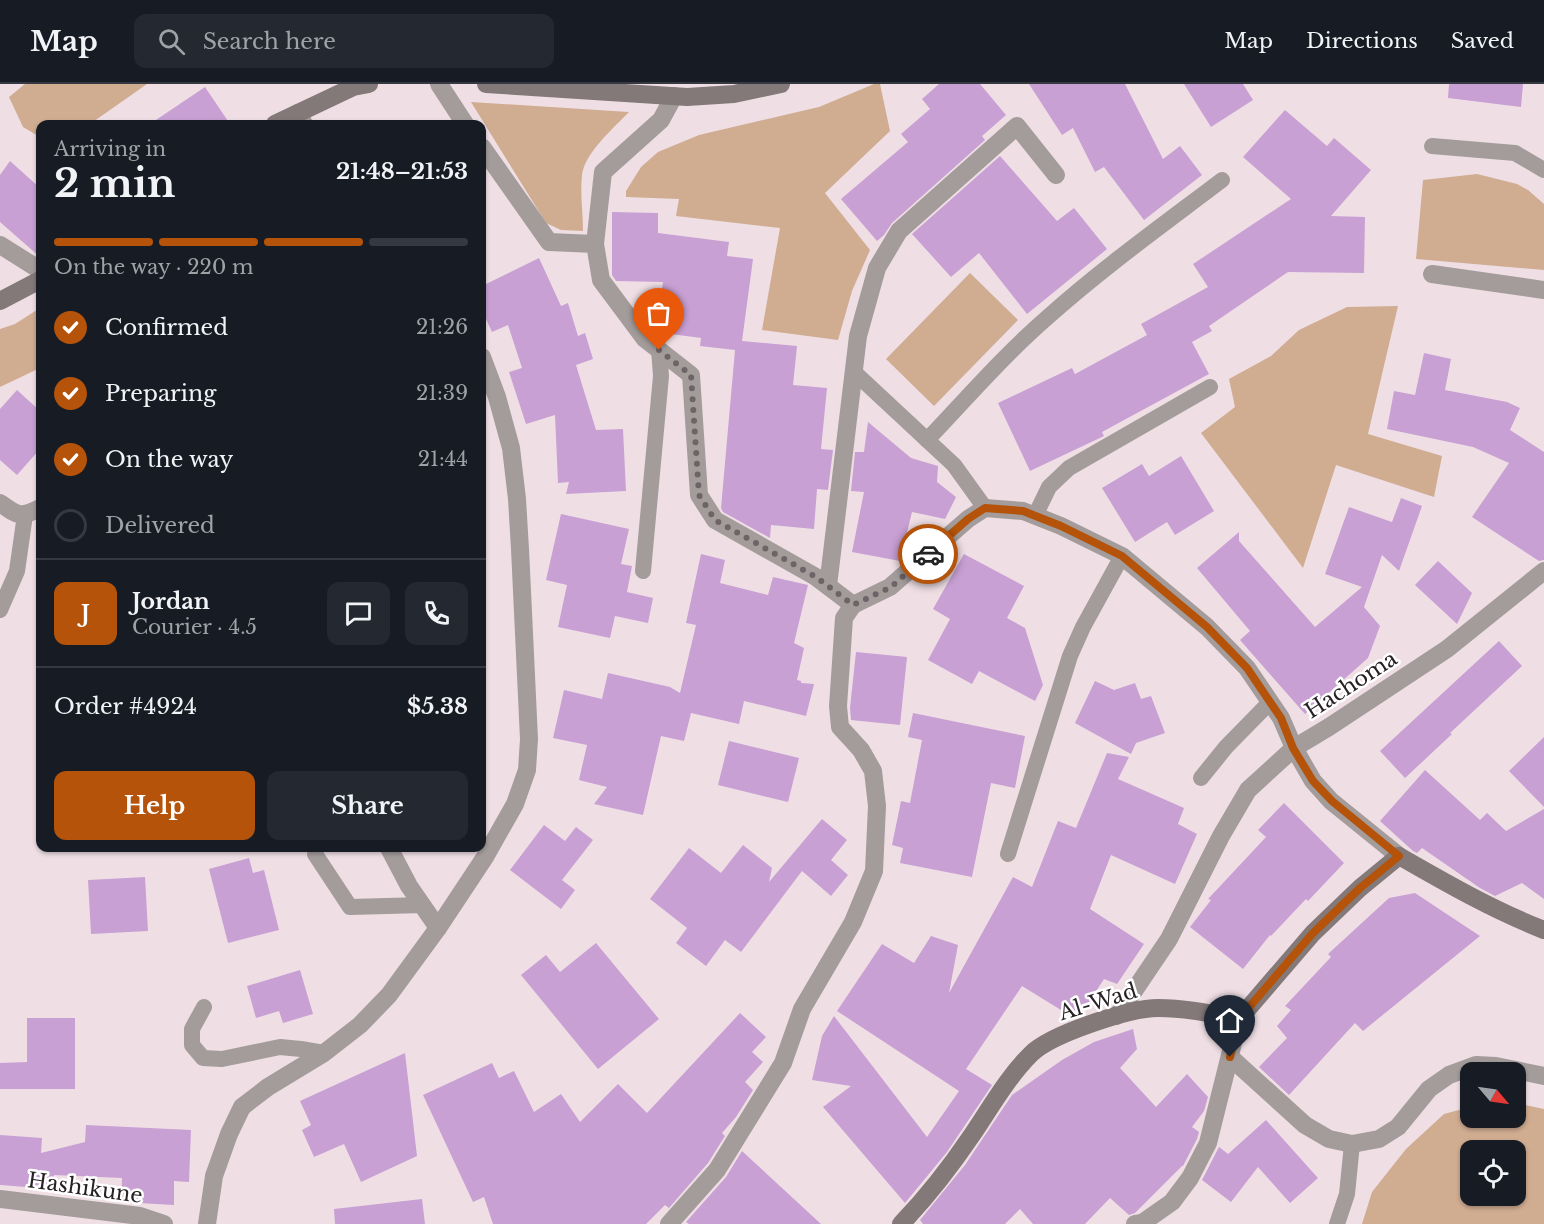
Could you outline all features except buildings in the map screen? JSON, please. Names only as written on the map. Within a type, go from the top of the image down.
[{"type":"street","points":[[301,119],[353,87],[368,84]]},
{"type":"street","points":[[440,84],[462,120]]},
{"type":"street","points":[[486,84],[687,97],[734,94],[781,84]]},
{"type":"street","points":[[674,96],[661,120],[603,172],[595,244],[602,280],[645,339],[691,375],[699,495],[715,520],[816,577],[853,605]]},
{"type":"street","points":[[828,586],[858,336],[878,268],[899,231],[1017,126],[1056,175]]},
{"type":"street","points":[[486,153],[549,242],[595,244]]},
{"type":"street","points":[[0,245],[36,268]]},
{"type":"street","points":[[1432,274],[1544,290]]},
{"type":"street","points":[[0,301],[36,282]]},
{"type":"street","points":[[207,1224],[214,1176],[229,1134],[242,1107],[268,1087],[324,1053],[360,1025],[389,995],[438,928],[485,857],[515,804],[526,770],[529,740],[517,499],[511,448],[486,368]]},
{"type":"street","points":[[0,503],[12,512],[33,512]]},
{"type":"street","points":[[669,1224],[717,1170],[783,1063],[802,1008],[853,922],[874,871],[878,806],[873,771],[861,750],[840,727],[838,706],[844,618],[853,605],[891,587],[968,519],[985,508],[1023,511],[1061,526],[1122,556],[1207,627],[1247,668],[1281,718],[1293,748],[1313,781],[1332,801],[1399,856],[1464,893],[1518,920],[1544,930]]},
{"type":"street","name":"Hachoma","points":[[1117,1016],[1169,939],[1221,836],[1248,790],[1293,748],[1329,727],[1447,649],[1544,571]]},
{"type":"street","points":[[391,852],[409,886],[438,928]]},
{"type":"street","points":[[1135,1224],[1142,1223],[1172,1202],[1190,1178],[1208,1143],[1239,1019],[1313,933],[1360,888],[1399,856]]},
{"type":"street","name":"Al-Wad","points":[[901,1224],[926,1196],[971,1137],[1010,1078],[1033,1052],[1065,1034],[1117,1016],[1156,1008],[1199,1011],[1239,1019]]},
{"type":"street","points":[[1230,1057],[1305,1125],[1329,1139],[1352,1144],[1379,1138],[1398,1127],[1429,1089],[1449,1075],[1476,1065],[1496,1066],[1544,1076]]},
{"type":"street","name":"Hashikune","points":[[0,1199],[140,1216],[164,1224]]},
{"type":"lane","points":[[1432,146],[1515,153],[1544,170]]},
{"type":"lane","points":[[927,440],[1012,350],[1050,315],[1105,269],[1222,180]]},
{"type":"lane","points":[[643,571],[661,376],[659,350]]},
{"type":"lane","points":[[853,371],[954,465],[985,508]]},
{"type":"lane","points":[[1035,516],[1049,487],[1069,468],[1210,387]]},
{"type":"lane","points":[[0,610],[17,571],[33,512]]},
{"type":"lane","points":[[1008,854],[1070,656],[1083,627],[1122,556]]},
{"type":"lane","points":[[1201,778],[1226,747],[1270,702]]},
{"type":"lane","points":[[315,854],[350,907],[423,905]]},
{"type":"lane","points":[[204,1007],[192,1029],[192,1045],[203,1058],[222,1059],[280,1047],[301,1048],[324,1053]]},
{"type":"lane","points":[[1337,1224],[1347,1194],[1352,1144]]},
{"type":"shaded area","points":[[25,84],[147,84],[96,120],[36,120],[36,135],[23,127],[9,97]]},
{"type":"shaded area","points":[[874,84],[880,84],[890,131],[825,193],[870,250],[852,291],[838,340],[762,330],[780,228],[676,216],[679,199],[626,197],[626,191],[641,167],[658,152],[699,135],[819,107]]},
{"type":"shaded area","points":[[471,102],[629,112],[594,149],[584,166],[581,189],[583,231],[561,230],[546,223],[486,126],[486,120],[482,120]]},
{"type":"shaded area","points":[[1477,174],[1517,184],[1544,204],[1544,270],[1416,259],[1423,180]]},
{"type":"shaded area","points":[[970,273],[1018,320],[934,406],[886,359]]},
{"type":"shaded area","points":[[1398,306],[1368,434],[1442,456],[1434,497],[1336,465],[1303,568],[1201,433],[1235,407],[1229,379],[1271,356],[1299,330],[1347,307]]},
{"type":"shaded area","points":[[36,311],[36,370],[0,387],[0,329],[15,324]]},
{"type":"shaded area","points":[[1526,1105],[1544,1109],[1544,1224],[1362,1224],[1372,1192],[1406,1149],[1444,1114],[1460,1110],[1460,1128],[1526,1128]]},
{"type":"way so far","points":[[659,350],[691,375],[699,495],[715,520],[816,577],[853,605],[891,587],[928,554]]},
{"type":"route","points":[[928,554],[968,519],[985,508],[1023,511],[1061,526],[1122,556],[1207,627],[1247,668],[1281,718],[1293,748],[1313,781],[1332,801],[1399,856],[1360,888],[1313,933],[1239,1019],[1230,1057]]}]
